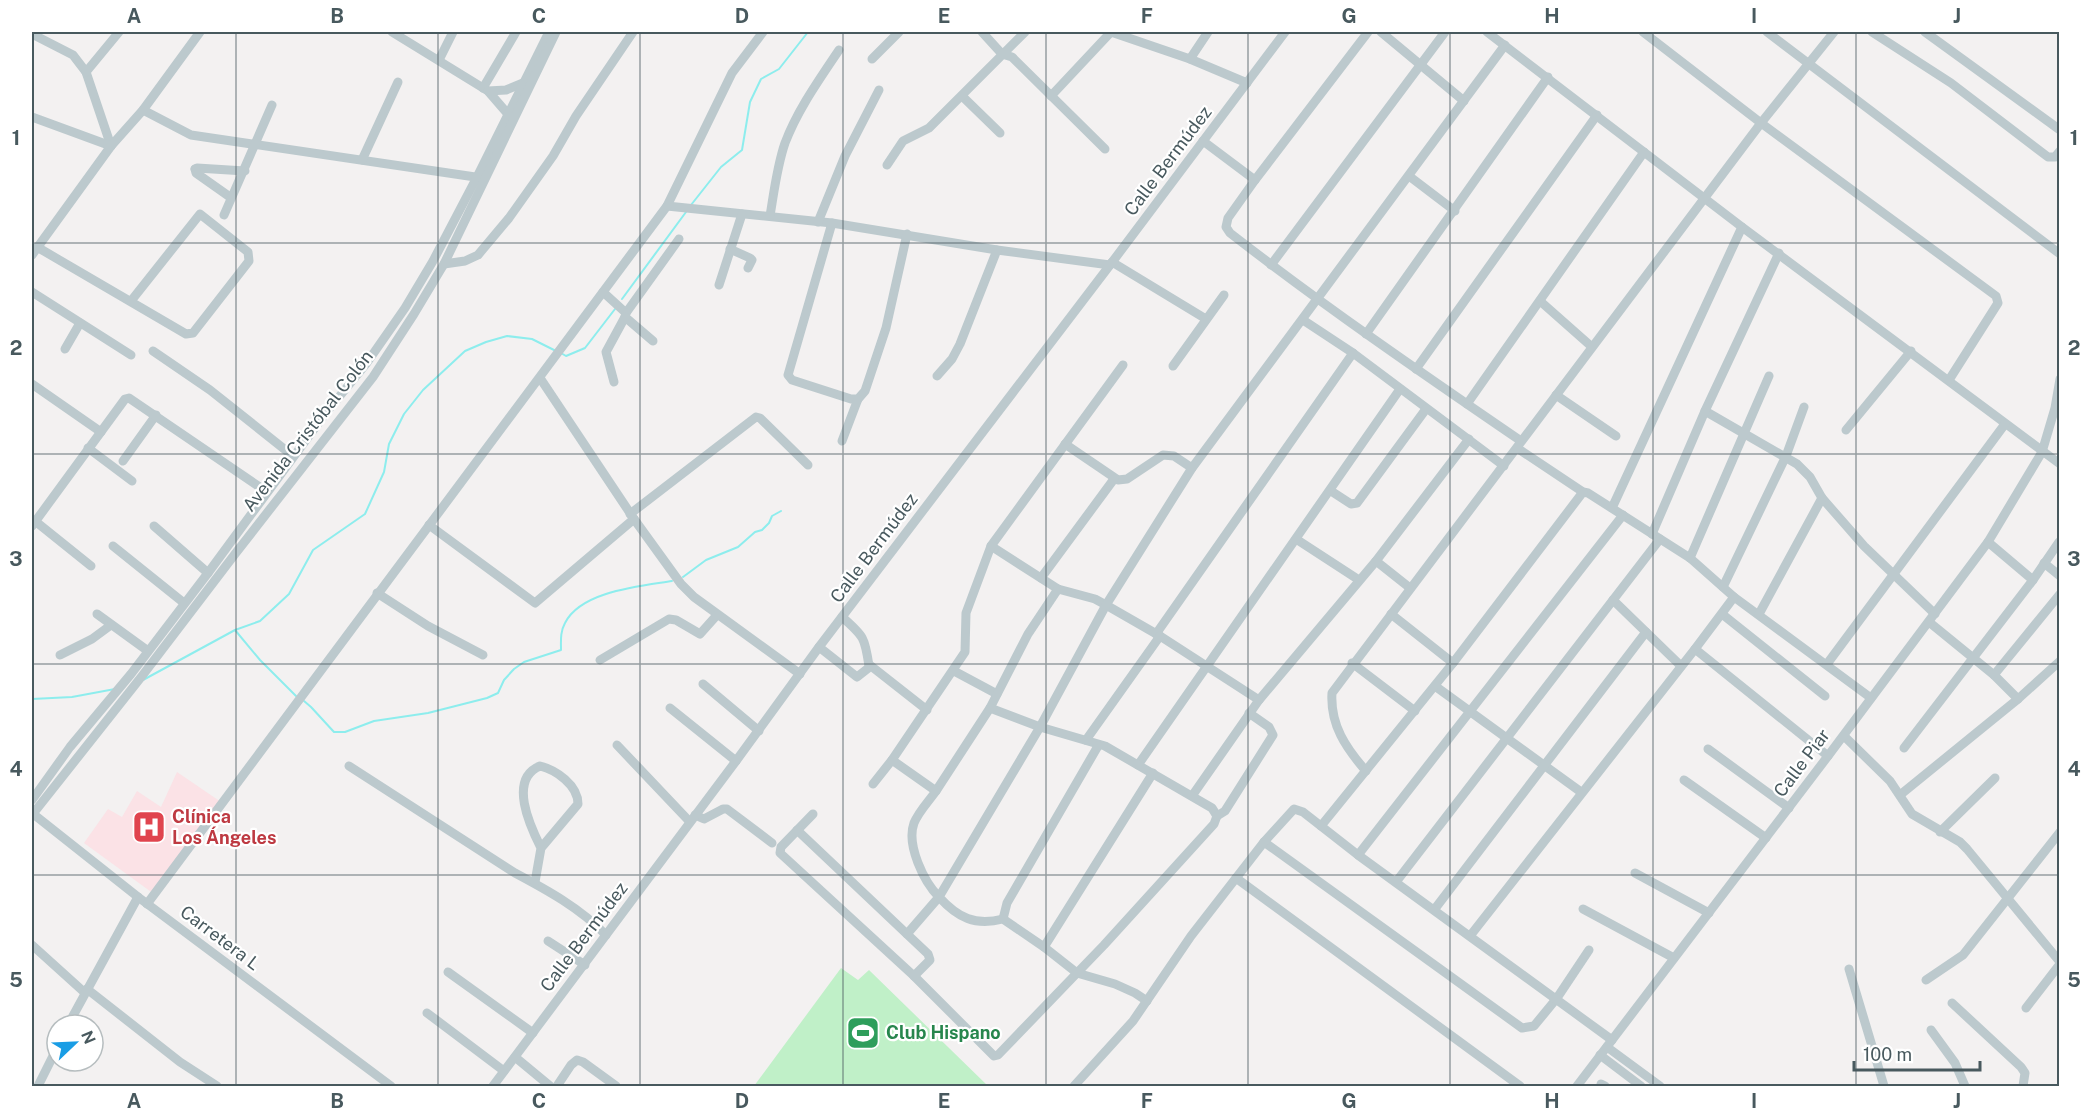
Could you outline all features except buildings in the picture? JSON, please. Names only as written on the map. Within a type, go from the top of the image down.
[{"type":"street","points":[[86,72],[119,32]]},
{"type":"street","points":[[131,301],[200,214],[248,252],[249,261],[193,333],[186,334],[131,301],[34,251],[111,146],[142,110],[200,32]]},
{"type":"street","points":[[392,32],[486,90],[507,113]]},
{"type":"street","points":[[439,60],[453,32]]},
{"type":"street","points":[[486,90],[516,32]]},
{"type":"street","name":"Avenida Cristóbal Colón","points":[[32,814],[142,676],[373,377],[444,264],[507,113],[549,32]]},
{"type":"street","name":"Avenida Cristóbal Colón","points":[[32,800],[70,747],[131,674],[208,573],[325,414],[366,364],[405,308],[482,177],[556,32]]},
{"type":"street","points":[[444,264],[465,261],[478,255],[509,218],[553,156],[576,116],[633,32]]},
{"type":"street","points":[[147,904],[667,206],[732,73],[763,32]]},
{"type":"street","points":[[872,59],[899,32]]},
{"type":"street","points":[[982,32],[1002,54],[1012,57],[1105,149]]},
{"type":"street","points":[[887,165],[903,141],[929,128],[1025,32]]},
{"type":"street","points":[[1051,96],[1111,32],[1190,59],[1247,84]]},
{"type":"street","points":[[1190,59],[1208,32]]},
{"type":"street","name":"Calle Bermúdez","points":[[493,1086],[759,731],[819,647],[1285,32]]},
{"type":"street","points":[[1368,32],[1228,218],[1226,227],[1230,233],[1366,334],[1467,404],[1583,492],[1690,558],[1734,597],[1871,698]]},
{"type":"street","points":[[1381,32],[1464,101]]},
{"type":"street","points":[[1271,265],[1445,32]]},
{"type":"street","points":[[1487,32],[1742,228],[1779,253],[2060,464]]},
{"type":"street","points":[[1642,32],[1761,123],[1996,296],[1998,303],[1949,380]]},
{"type":"street","points":[[1767,32],[1810,62],[1993,205],[2060,254]]},
{"type":"street","points":[[1366,771],[1341,737],[1331,706],[1332,693],[1352,663],[1504,466],[1761,123],[1834,32]]},
{"type":"street","points":[[1872,32],[1950,84],[2048,157],[2055,157],[2060,151]]},
{"type":"street","points":[[1925,32],[2060,130]]},
{"type":"street","points":[[32,34],[73,55],[86,72],[111,146]]},
{"type":"street","points":[[907,934],[939,897],[1040,727],[1106,604],[1192,468],[1505,45]]},
{"type":"street","points":[[770,216],[778,167],[785,144],[810,93],[839,50]]},
{"type":"street","points":[[1366,334],[1548,77]]},
{"type":"street","points":[[362,160],[398,82]]},
{"type":"street","points":[[486,90],[506,90],[524,82]]},
{"type":"street","points":[[818,222],[845,156],[879,90]]},
{"type":"street","points":[[962,96],[1000,133]]},
{"type":"street","points":[[224,215],[272,105]]},
{"type":"street","points":[[142,110],[191,135],[482,177]]},
{"type":"street","points":[[1416,369],[1597,115]]},
{"type":"street","points":[[32,117],[111,146]]},
{"type":"street","points":[[1203,141],[1255,180]]},
{"type":"street","points":[[1467,404],[1644,152]]},
{"type":"street","points":[[230,197],[195,170],[197,168],[245,171]]},
{"type":"street","points":[[1409,176],[1455,211]]},
{"type":"street","points":[[667,206],[832,223],[997,250],[1111,264],[1206,319]]},
{"type":"street","points":[[719,285],[742,214]]},
{"type":"street","points":[[832,223],[788,375],[792,380],[851,399],[858,399]]},
{"type":"street","points":[[1612,508],[1742,228]]},
{"type":"street","points":[[842,441],[858,399],[865,391],[886,328],[907,234]]},
{"type":"street","points":[[614,382],[606,352],[626,315],[679,239]]},
{"type":"street","points":[[730,249],[752,260],[748,268]]},
{"type":"street","points":[[937,376],[952,359],[960,344],[997,250]]},
{"type":"street","points":[[1396,882],[1613,600],[1656,537],[1705,411],[1779,253]]},
{"type":"street","points":[[32,292],[130,355]]},
{"type":"street","points":[[603,292],[653,341]]},
{"type":"street","points":[[1173,366],[1224,295]]},
{"type":"street","points":[[1540,300],[1592,347]]},
{"type":"street","points":[[1303,320],[1353,354],[1504,466]]},
{"type":"street","points":[[65,349],[80,323]]},
{"type":"street","points":[[153,351],[210,390],[294,456]]},
{"type":"street","points":[[1846,430],[1911,351]]},
{"type":"street","points":[[1086,740],[1353,354]]},
{"type":"street","points":[[873,784],[927,710],[965,652],[967,645],[966,613],[991,546],[1123,365]]},
{"type":"street","points":[[1690,558],[1769,376]]},
{"type":"street","points":[[540,378],[632,517],[681,584],[709,609],[800,674]]},
{"type":"street","name":"Calle Piar","points":[[1577,1086],[1844,736],[1988,542],[2042,452],[2055,408],[2060,379]]},
{"type":"street","points":[[32,384],[101,432]]},
{"type":"street","points":[[1138,765],[1400,389]]},
{"type":"street","points":[[1556,395],[1616,436]]},
{"type":"street","points":[[91,566],[33,523],[125,399],[135,400],[267,492]]},
{"type":"street","points":[[1723,586],[1786,456],[1804,407]]},
{"type":"street","points":[[1331,490],[1351,504],[1357,503],[1426,408]]},
{"type":"street","points":[[1705,411],[1797,464],[1810,477],[1822,498],[1864,546],[1932,618],[2018,699]]},
{"type":"street","points":[[123,461],[156,415]]},
{"type":"street","points":[[429,525],[536,603],[632,517],[756,417],[760,418],[808,465]]},
{"type":"street","points":[[1827,664],[2005,424]]},
{"type":"street","points":[[1192,796],[1259,700],[1376,561],[1469,439]]},
{"type":"street","points":[[1065,444],[1114,479],[1127,479],[1163,455],[1174,456],[1192,468]]},
{"type":"street","points":[[88,448],[132,481]]},
{"type":"street","points":[[1041,578],[1114,479]]},
{"type":"street","points":[[1321,826],[1435,686],[1583,492]]},
{"type":"street","points":[[1759,614],[1822,498]]},
{"type":"street","points":[[1358,855],[1623,515]]},
{"type":"street","points":[[154,526],[208,573]]},
{"type":"street","points":[[1296,539],[1359,580]]},
{"type":"street","points":[[1988,542],[2033,580]]},
{"type":"street","points":[[1904,748],[2033,580],[2059,542]]},
{"type":"street","points":[[113,546],[184,603]]},
{"type":"street","points":[[991,546],[1058,589],[1106,604],[1259,700]]},
{"type":"street","points":[[1376,561],[1410,588]]},
{"type":"street","points":[[2044,563],[2060,576]]},
{"type":"street","points":[[1058,589],[1028,634],[990,708],[915,820],[912,831],[913,842],[925,879],[950,909],[962,918],[1003,920],[1044,947],[1077,974],[1115,984],[1147,1001]]},
{"type":"street","points":[[377,593],[428,626],[483,655]]},
{"type":"street","points":[[1994,675],[2060,594]]},
{"type":"street","points":[[1470,936],[1734,597]]},
{"type":"street","points":[[1613,600],[1681,666]]},
{"type":"street","points":[[707,628],[704,617],[709,609]]},
{"type":"street","points":[[97,614],[148,651]]},
{"type":"street","points":[[1391,614],[1453,663]]},
{"type":"street","points":[[1722,614],[1825,696]]},
{"type":"street","points":[[600,660],[669,619],[676,620],[698,634],[703,633],[717,615]]},
{"type":"street","points":[[842,617],[862,634],[869,666],[927,710]]},
{"type":"street","points":[[60,655],[92,639],[111,625]]},
{"type":"street","points":[[1434,910],[1646,632]]},
{"type":"street","points":[[819,647],[856,677],[869,666]]},
{"type":"street","points":[[1695,649],[1828,756]]},
{"type":"street","points":[[1900,795],[2018,699],[2060,661]]},
{"type":"street","points":[[1352,663],[1415,711]]},
{"type":"street","points":[[954,671],[997,694]]},
{"type":"street","points":[[704,684],[759,731]]},
{"type":"street","points":[[1435,686],[1581,792]]},
{"type":"street","points":[[670,708],[736,761]]},
{"type":"street","points":[[990,708],[1040,727],[1086,740],[1098,746],[1105,746],[1212,808],[1217,816]]},
{"type":"street","points":[[813,814],[781,847],[780,853],[914,976],[996,1056],[1077,974],[1214,824],[1217,816],[1225,811],[1273,735],[1269,727],[1249,713]]},
{"type":"street","points":[[1844,736],[1882,772],[1912,814],[1960,842],[1967,849],[2060,963],[2026,1008]]},
{"type":"street","points":[[617,745],[692,819],[704,819],[727,809],[772,843]]},
{"type":"street","points":[[1003,920],[1007,903],[1098,746]]},
{"type":"street","points":[[1708,749],[1789,808]]},
{"type":"street","points":[[892,760],[936,791]]},
{"type":"street","points":[[349,766],[515,873],[536,882],[586,916],[606,935]]},
{"type":"street","points":[[536,882],[541,848],[575,808],[578,799],[563,778],[540,766],[525,777],[523,784],[529,823],[541,848]]},
{"type":"street","points":[[1044,947],[1153,773]]},
{"type":"street","points":[[1940,832],[1995,778]]},
{"type":"street","points":[[1684,780],[1766,838]]},
{"type":"street","points":[[1074,1086],[1133,1021],[1191,936],[1264,842],[1294,809],[1303,812],[1358,855],[1557,998],[1660,1086]]},
{"type":"street","name":"Carretera L","points":[[32,814],[147,904],[392,1086]]},
{"type":"street","points":[[797,830],[930,956],[930,960],[914,976]]},
{"type":"street","points":[[1926,980],[1963,955],[2060,832]]},
{"type":"street","points":[[1264,842],[1519,1026],[1528,1028],[1534,1026],[1557,998],[1589,950]]},
{"type":"street","points":[[1635,873],[1709,913]]},
{"type":"street","points":[[1236,878],[1520,1086]]},
{"type":"street","points":[[74,1013],[138,897]]},
{"type":"street","points":[[1583,909],[1674,958]]},
{"type":"street","points":[[548,941],[585,965]]},
{"type":"street","points":[[32,945],[86,990],[180,1062],[217,1086]]},
{"type":"street","points":[[1849,969],[1884,1086]]},
{"type":"street","points":[[448,972],[533,1033]]},
{"type":"street","points":[[1952,1003],[2020,1067],[2025,1073],[2023,1086]]},
{"type":"street","points":[[428,1013],[504,1071]]},
{"type":"street","points":[[1931,1029],[1955,1063],[1965,1086]]},
{"type":"street","points":[[1600,1055],[1641,1086]]},
{"type":"street","points":[[515,1057],[550,1086]]},
{"type":"street","points":[[557,1086],[577,1060],[616,1086]]},
{"type":"street","points":[[38,1086],[45,1072]]},
{"type":"shaded area","name":"Clínica Los Ángeles","points":[[177,772],[221,802],[154,894],[84,843],[108,809],[122,817],[137,791],[161,807]]},
{"type":"green space","name":"Club Hispano","points":[[841,968],[858,980],[869,970],[988,1086],[754,1086]]},
{"type":"waterway","points":[[691,205],[721,167],[742,150],[750,102],[761,79],[779,69],[808,32]]},
{"type":"waterway","points":[[622,299],[686,212]]},
{"type":"waterway","points":[[561,353],[566,356],[585,348],[615,309]]},
{"type":"waterway","points":[[143,680],[235,630],[260,621],[289,594],[313,550],[365,514],[384,472],[389,444],[404,414],[423,390],[465,351],[507,336],[532,339],[556,351]]},
{"type":"waterway","points":[[683,577],[706,560],[738,547],[755,532],[762,530],[772,516],[781,511]]},
{"type":"waterway","points":[[304,701],[334,732],[345,732],[374,721],[428,713],[487,698],[498,693],[504,680],[524,662],[561,650],[565,623],[573,612],[584,604],[613,592],[672,581]]},
{"type":"waterway","points":[[235,630],[260,660],[296,696]]},
{"type":"waterway","points":[[32,699],[72,697],[115,689]]},
{"type":"place","name":"Clínica Los Ángeles","points":[[149,827]]},
{"type":"place","name":"Club Hispano","points":[[863,1033]]}]
